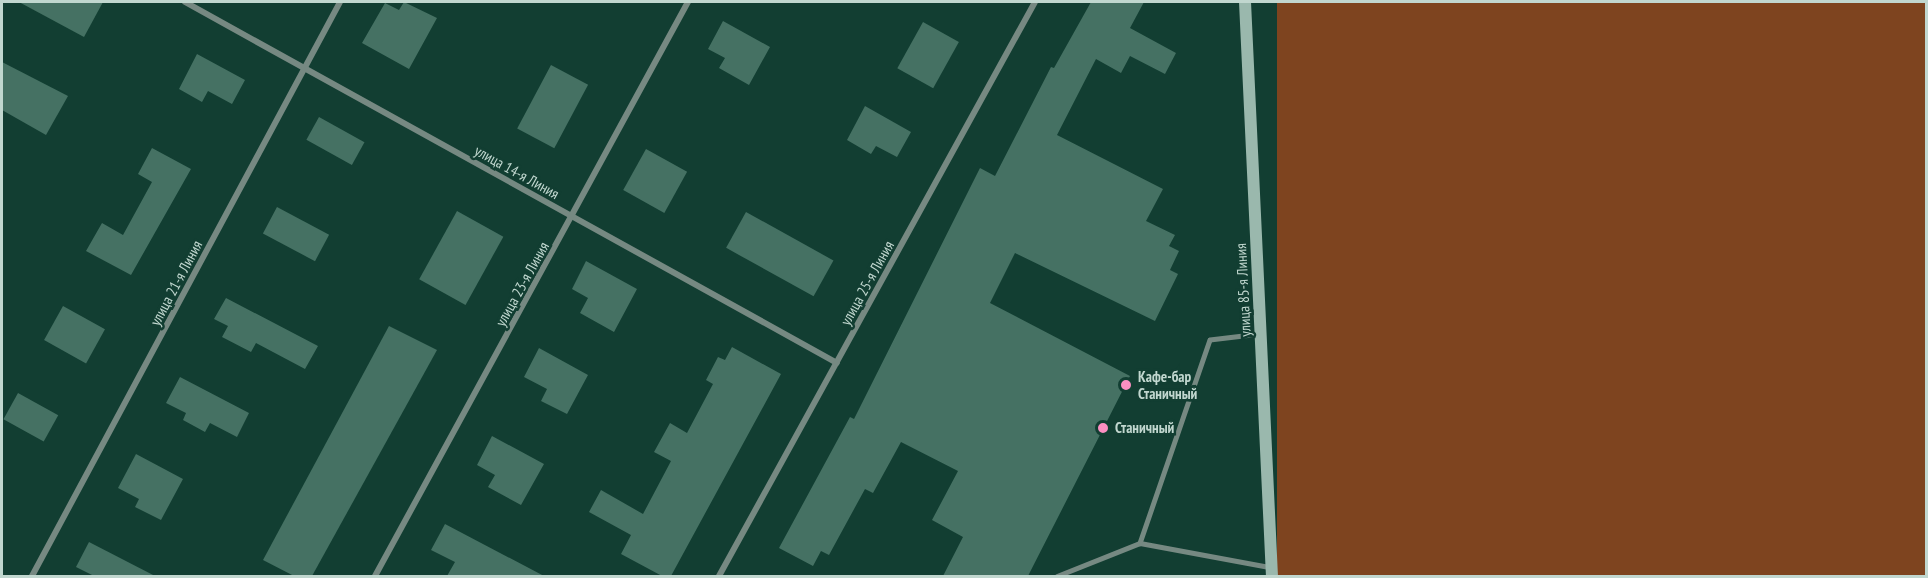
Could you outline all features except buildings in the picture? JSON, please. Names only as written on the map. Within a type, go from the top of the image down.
[{"type":"main road","name":"улица 85-я Линия","points":[[1245,2],[1272,572]]},
{"type":"street","name":"улица 14-я Линия","points":[[185,2],[837,363]]},
{"type":"street","name":"улица 21-я Линия","points":[[32,576],[340,2]]},
{"type":"street","name":"улица 23-я Линия","points":[[375,576],[688,2]]},
{"type":"street","name":"улица 25-я Линия","points":[[719,576],[1035,2]]},
{"type":"lane","points":[[1140,543],[1210,340],[1260,334]]},
{"type":"lane","points":[[1057,576],[1140,543],[1272,572]]},
{"type":"shaded area","points":[[1277,2],[1926,2],[1926,576],[1277,576]]},
{"type":"place","name":"Кафе-бар Станичный","points":[[1126,385]]},
{"type":"place","name":"Станичный","points":[[1103,428]]}]
